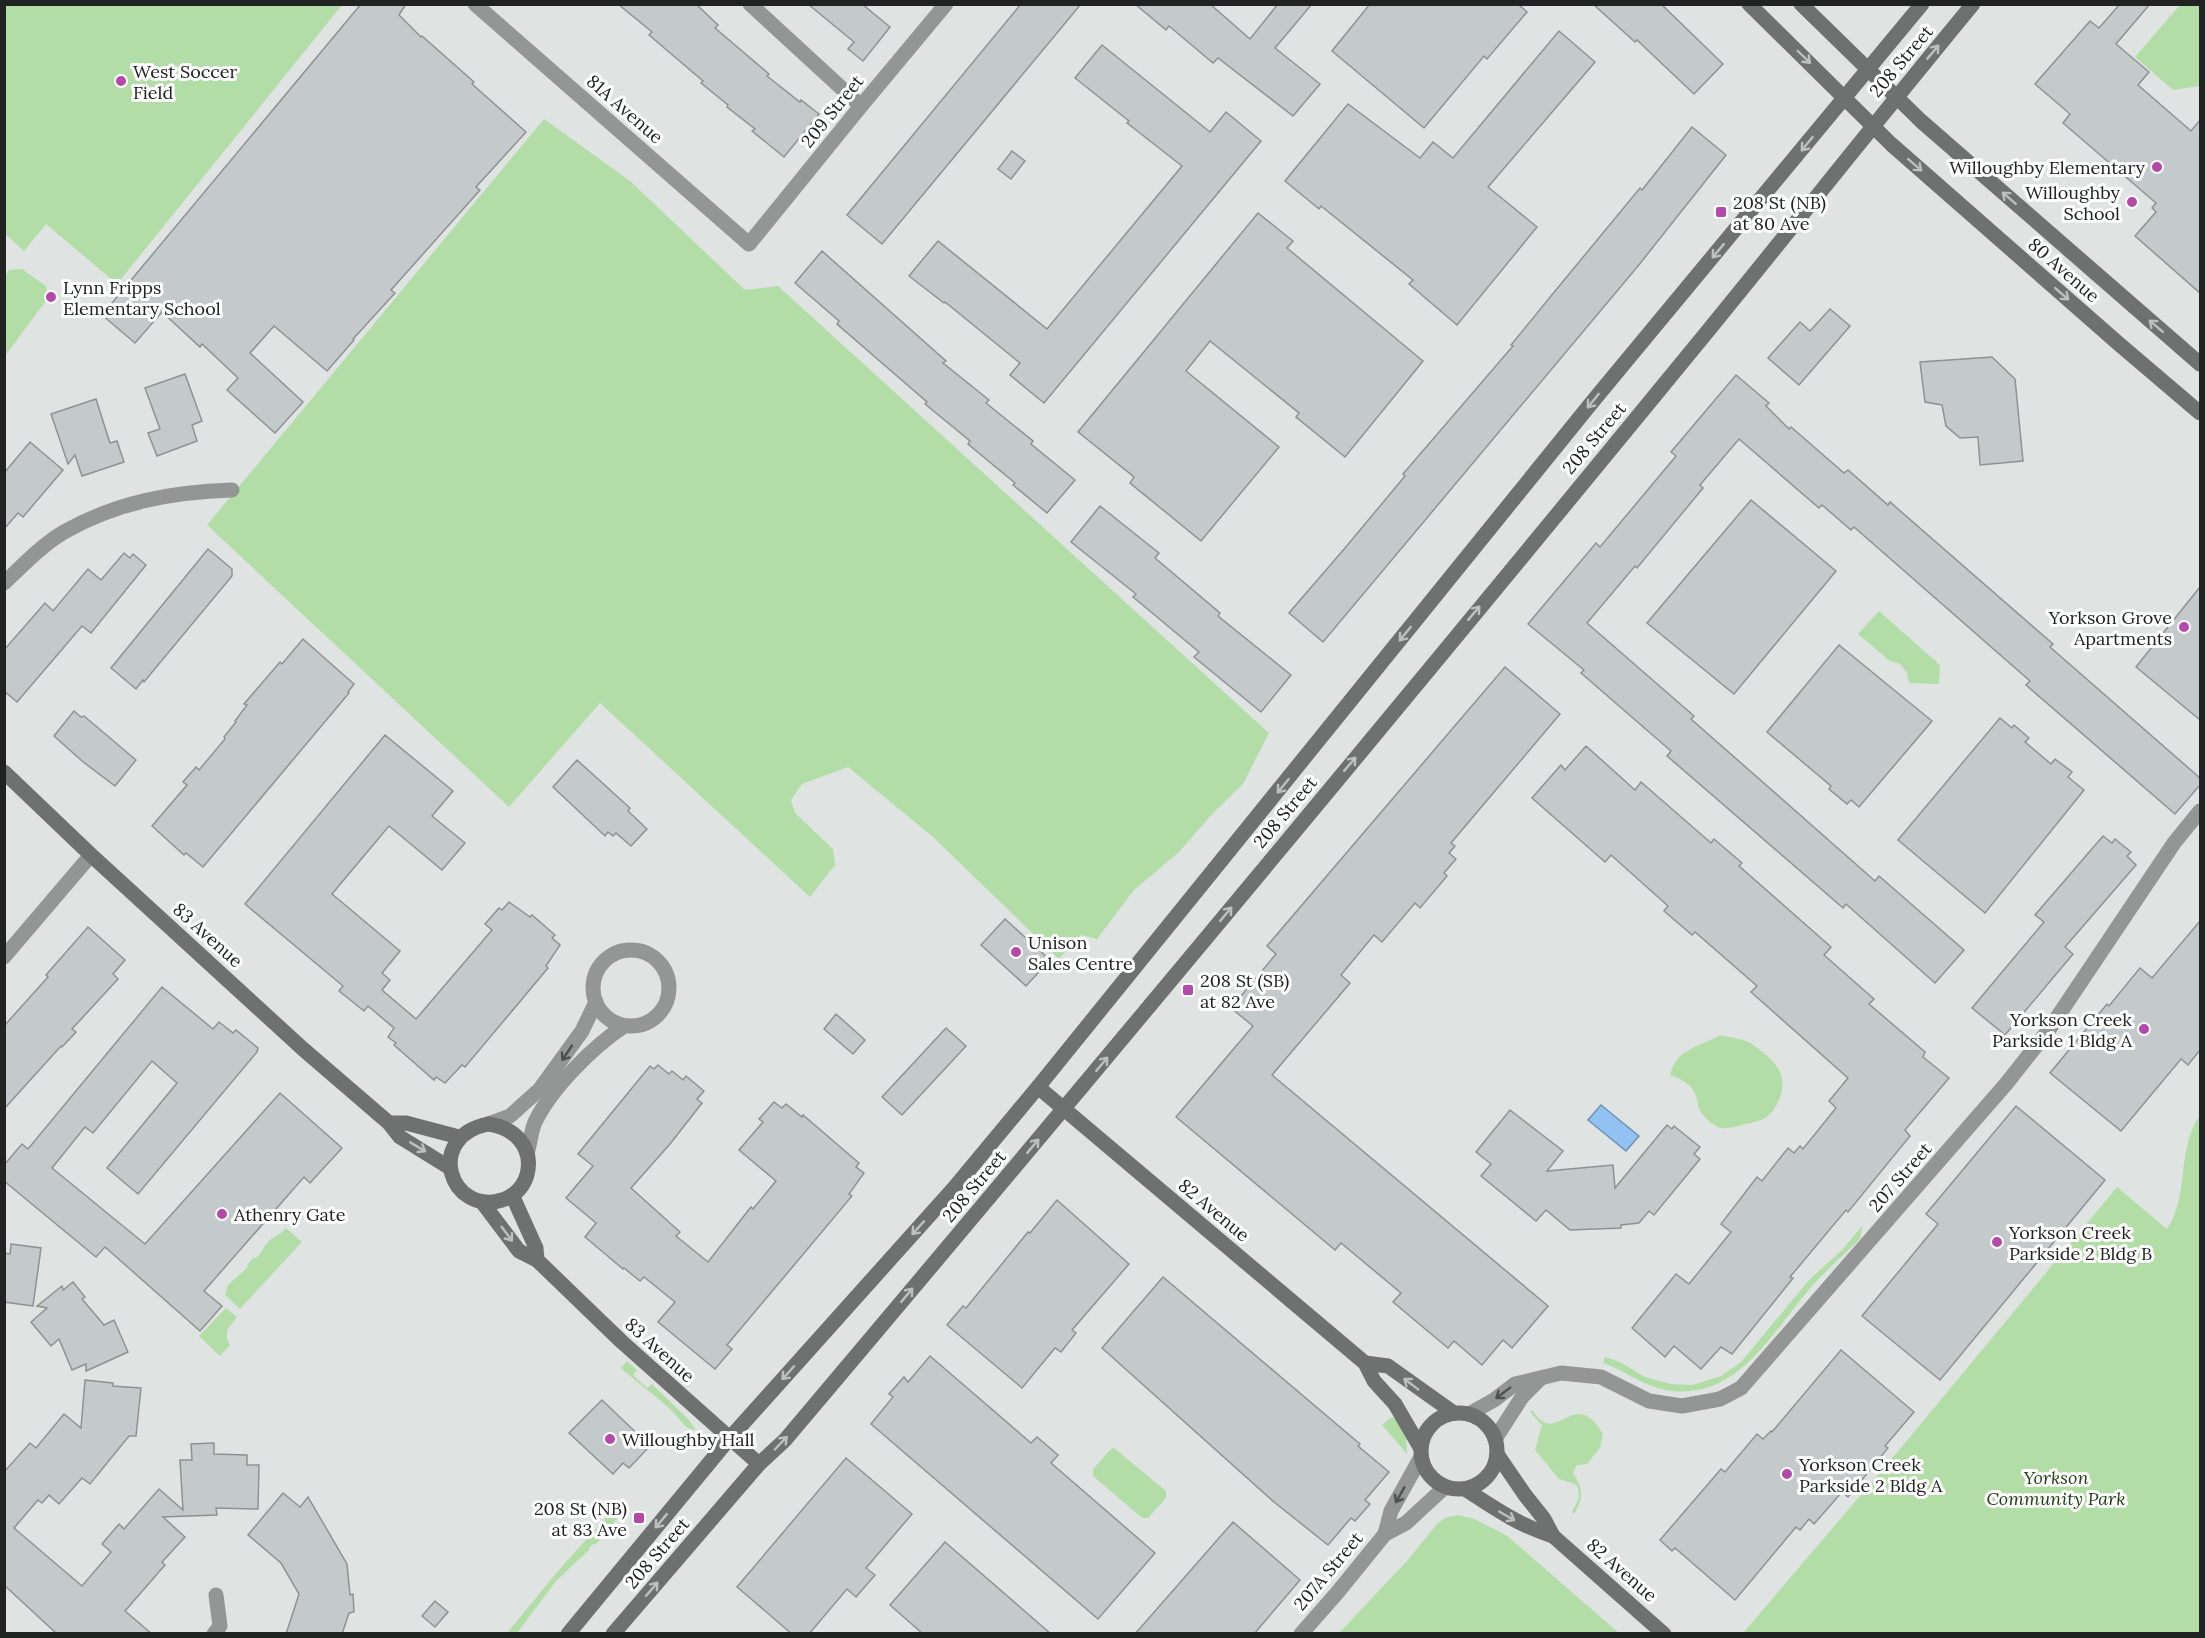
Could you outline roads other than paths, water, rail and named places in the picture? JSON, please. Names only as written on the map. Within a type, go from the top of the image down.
[{"type":"main road","name":"80 Avenue","points":[[1749,4],[1872,126],[2119,345],[2200,413]]},
{"type":"main road","name":"80 Avenue","points":[[1801,4],[1896,97],[2200,364]]},
{"type":"main road","name":"208 Street","points":[[568,1634],[729,1439],[954,1188],[1038,1087],[1593,401],[1922,4]]},
{"type":"main road","name":"208 Street","points":[[613,1634],[759,1464],[785,1440],[1064,1109],[1710,328],[1973,4]]},
{"type":"main road","name":"83 Avenue","points":[[4,771],[91,855],[320,1064],[389,1123],[400,1137],[450,1168]]},
{"type":"main road","name":"82 Avenue","points":[[1038,1087],[1365,1363],[1374,1381],[1395,1404],[1421,1452]]},
{"type":"main road","points":[[389,1123],[406,1123],[459,1137]]},
{"type":"main road","points":[[488,1124],[501,1126],[513,1132],[522,1142],[529,1167],[525,1180],[513,1197],[495,1202],[482,1202],[470,1198],[453,1180],[450,1168],[451,1155],[459,1137],[475,1127],[488,1124]]},
{"type":"main road","name":"83 Avenue","points":[[513,1197],[536,1248],[537,1260]]},
{"type":"main road","name":"83 Avenue","points":[[482,1202],[519,1251],[537,1260],[622,1342],[759,1464]]},
{"type":"main road","name":"82 Avenue","points":[[1365,1363],[1388,1366],[1462,1414]]},
{"type":"main road","points":[[1462,1414],[1480,1420],[1489,1428],[1496,1447],[1493,1467],[1487,1477],[1465,1489],[1445,1487],[1429,1475],[1421,1452],[1424,1434],[1432,1424],[1442,1416],[1462,1414]]},
{"type":"main road","name":"82 Avenue","points":[[1496,1447],[1525,1496],[1545,1519],[1553,1536],[1664,1634]]},
{"type":"main road","name":"82 Avenue","points":[[1465,1489],[1505,1516],[1553,1536]]},
{"type":"street","name":"81A Avenue","points":[[475,4],[749,244]]},
{"type":"street","points":[[750,4],[861,106]]},
{"type":"street","name":"209 Street","points":[[749,244],[946,4]]},
{"type":"street","points":[[4,583],[63,533],[128,503],[201,491],[232,490]]},
{"type":"street","name":"207 Street","points":[[1462,1414],[1494,1400],[1515,1384],[1561,1373],[1588,1375],[1615,1383],[1649,1401],[1682,1406],[1720,1399],[1742,1388],[2006,1084],[2048,1031],[2174,843],[2200,811]]},
{"type":"street","points":[[4,957],[91,855]]},
{"type":"street","points":[[633,949],[656,958],[664,968],[669,980],[666,1004],[659,1014],[637,1026],[624,1026],[612,1021],[602,1013],[596,1002],[593,989],[594,977],[609,957],[620,951],[633,949]]},
{"type":"street","points":[[488,1124],[510,1116],[540,1089],[582,1031],[596,1002]]},
{"type":"street","points":[[527,1154],[535,1123],[572,1071],[602,1041],[624,1026]]},
{"type":"street","points":[[1496,1447],[1508,1415],[1540,1378]]},
{"type":"street","name":"207A Street","points":[[1385,1534],[1391,1511],[1421,1452]]},
{"type":"street","name":"207A Street","points":[[1301,1634],[1385,1534],[1406,1523],[1445,1487]]},
{"type":"street","points":[[214,1634],[220,1626],[216,1595]]},
{"type":"water","points":[[1601,1105],[1639,1136],[1626,1151],[1588,1120]]},
{"type":"place","name":"West Soccer Field","points":[[121,81]]},
{"type":"place","name":"Willoughby Elementary","points":[[2157,167]]},
{"type":"place","name":"Willoughby School","points":[[2132,202]]},
{"type":"place","name":"208 St (NB) at 80 Ave","points":[[1721,212]]},
{"type":"place","name":"Lynn Fripps Elementary School","points":[[51,297]]},
{"type":"place","name":"Yorkson Grove Apartments","points":[[2184,627]]},
{"type":"place","name":"Unison Sales Centre","points":[[1016,952]]},
{"type":"place","name":"208 St (SB) at 82 Ave","points":[[1188,990]]},
{"type":"place","name":"Yorkson Creek Parkside 1 Bldg A","points":[[2144,1029]]},
{"type":"place","name":"Athenry Gate","points":[[222,1214]]},
{"type":"place","name":"Yorkson Creek Parkside 2 Bldg B","points":[[1997,1242]]},
{"type":"place","name":"Willoughby Hall","points":[[610,1439]]},
{"type":"place","name":"Yorkson Creek Parkside 2 Bldg A","points":[[1787,1474]]},
{"type":"place","name":"208 St (NB) at 83 Ave","points":[[639,1518]]},
{"type":"park label","name":"Yorkson Community Park","points":[[2056,1487]]}]
